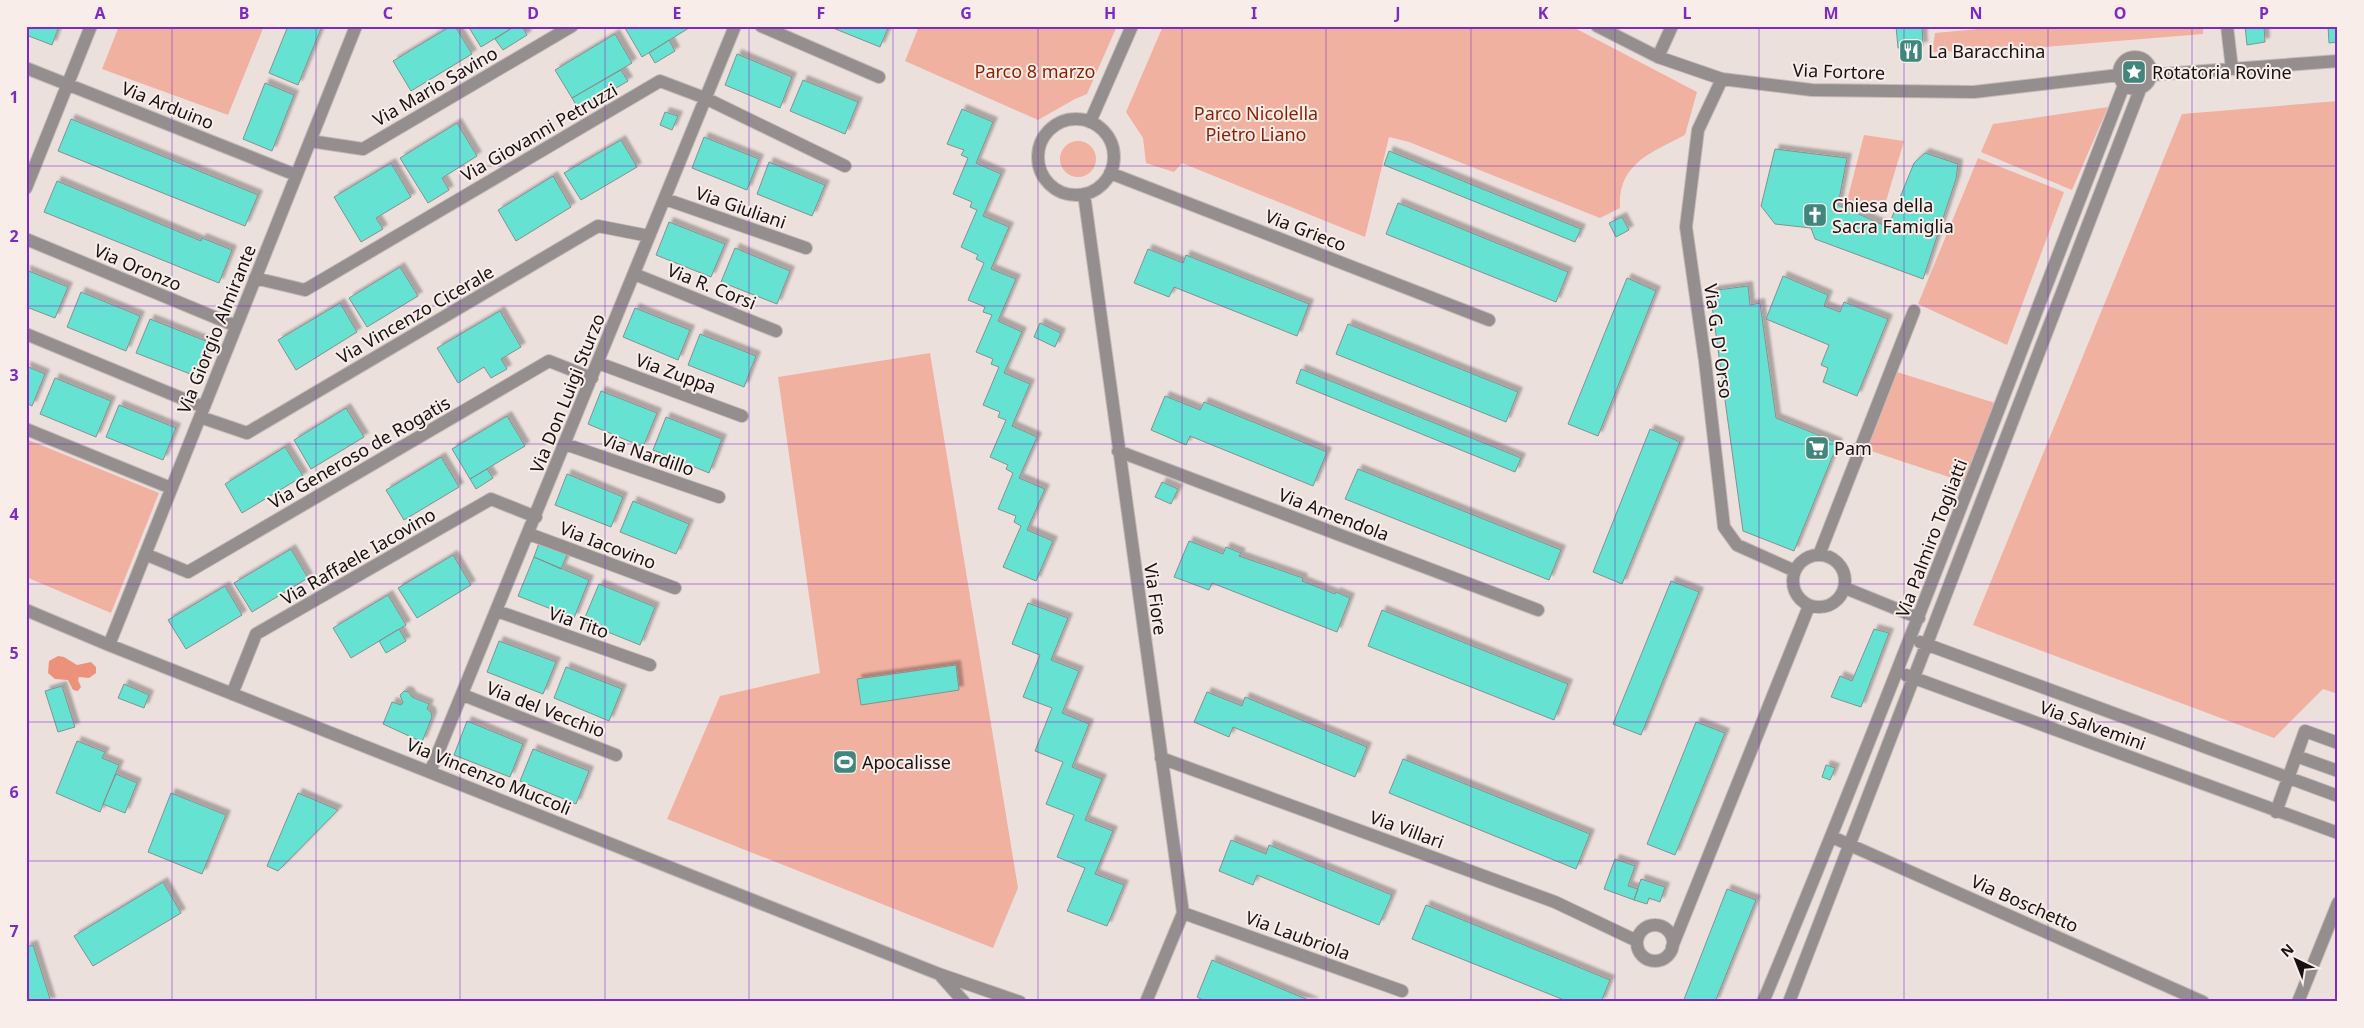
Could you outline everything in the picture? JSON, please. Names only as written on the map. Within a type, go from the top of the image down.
[{"type":"street","points":[[26,188],[91,26]]},
{"type":"street","name":"Via Giorgio Almirante","points":[[108,645],[356,26]]},
{"type":"street","name":"Via Mario Savino","points":[[310,141],[363,149],[572,26]]},
{"type":"street","name":"Via Don Luigi Sturzo","points":[[430,772],[536,517],[735,26]]},
{"type":"street","points":[[761,26],[879,76]]},
{"type":"street","points":[[1090,122],[1132,26]]},
{"type":"street","name":"Via Fortore","points":[[1597,26],[1658,57],[1722,79],[1812,90],[1974,92],[2122,80],[2132,89],[2142,87]]},
{"type":"street","points":[[1658,57],[1672,26]]},
{"type":"street","points":[[2227,26],[2232,69]]},
{"type":"street","points":[[2122,80],[2121,64],[2130,58],[2140,58],[2149,65],[2150,75],[2142,87]]},
{"type":"street","points":[[2150,75],[2338,62]]},
{"type":"street","name":"Via Arduino","points":[[26,68],[296,175]]},
{"type":"street","name":"Via G. D' Orso","points":[[1722,79],[1698,130],[1686,227],[1705,361],[1724,527],[1737,545],[1795,571]]},
{"type":"street","name":"Via Palmiro Togliatti","points":[[1763,1002],[1832,837],[1919,618],[2122,80]]},
{"type":"street","name":"Via Giovanni Petruzzi","points":[[255,278],[304,290],[660,81],[706,98],[845,166]]},
{"type":"street","name":"Via Palmiro Togliatti","points":[[1789,1002],[2142,87]]},
{"type":"street","points":[[1072,120],[1090,122],[1101,128],[1111,142],[1114,162],[1110,173],[1104,183],[1095,190],[1084,194],[1071,194],[1059,191],[1045,178],[1038,160],[1045,136],[1054,126],[1072,120]]},
{"type":"street","name":"Via Grieco","points":[[1110,173],[1489,320]]},
{"type":"street","name":"Via Fiore","points":[[1084,194],[1183,913]]},
{"type":"street","name":"Via Giuliani","points":[[665,199],[806,248]]},
{"type":"street","name":"Via Vincenzo Cicerale","points":[[201,412],[247,433],[598,226],[649,236]]},
{"type":"street","name":"Via Oronzo","points":[[26,239],[236,326]]},
{"type":"street","name":"Via R. Corsi","points":[[634,274],[776,331]]},
{"type":"street","points":[[1819,555],[1914,312]]},
{"type":"street","points":[[26,334],[201,412]]},
{"type":"street","name":"Via Generoso de Rogatis","points":[[145,554],[188,572],[549,361],[592,378]]},
{"type":"street","name":"Via Zuppa","points":[[598,363],[742,416]]},
{"type":"street","points":[[26,429],[171,488]]},
{"type":"street","name":"Via Nardillo","points":[[565,444],[719,497]]},
{"type":"street","name":"Via Amendola","points":[[1118,451],[1538,610]]},
{"type":"street","name":"Via Raffaele Iacovino","points":[[232,694],[256,634],[491,499],[536,517]]},
{"type":"street","name":"Via Iacovino","points":[[529,534],[675,588]]},
{"type":"street","points":[[1819,555],[1828,556],[1837,562],[1846,579],[1845,588],[1840,597],[1828,606],[1818,608],[1808,606],[1801,601],[1794,590],[1792,581],[1800,563],[1810,556],[1819,555]]},
{"type":"street","points":[[1845,588],[1919,618]]},
{"type":"street","points":[[1672,947],[1670,933],[1662,926],[1656,925],[1645,928],[1639,934],[1637,941],[1640,953],[1647,959],[1663,959],[1672,947],[1808,606]]},
{"type":"street","name":"Via Vincenzo Muccoli","points":[[26,610],[108,645],[939,974],[1020,1002]]},
{"type":"street","name":"Via Tito","points":[[497,611],[650,665]]},
{"type":"street","name":"Via Salvemini","points":[[1911,638],[2338,796]]},
{"type":"street","name":"Via Salvemini","points":[[1897,673],[2338,833]]},
{"type":"street","name":"Via del Vecchio","points":[[463,695],[616,755]]},
{"type":"street","points":[[2276,812],[2305,731],[2338,743]]},
{"type":"street","points":[[2296,756],[2338,771]]},
{"type":"street","name":"Via Villari","points":[[1161,758],[1555,902],[1637,941]]},
{"type":"street","name":"Via Boschetto","points":[[1832,837],[2204,1002]]},
{"type":"street","points":[[2298,1002],[2338,903]]},
{"type":"street","points":[[1146,1002],[1183,913]]},
{"type":"street","name":"Via Laubriola","points":[[1183,913],[1402,990]]},
{"type":"street","points":[[939,974],[964,1002]]},
{"type":"green space","points":[[119,26],[264,26],[228,115],[102,69]]},
{"type":"green space","name":"Parco 8 marzo","points":[[919,26],[1117,26],[1087,94],[1038,120],[905,61]]},
{"type":"green space","name":"Parco Nicolella Pietro Liano","points":[[1163,26],[1571,26],[1697,92],[1685,135],[1660,147],[1639,161],[1624,180],[1620,208],[1600,218],[1409,142],[1389,137],[1365,237],[1182,163],[1174,172],[1146,163],[1143,138],[1126,112]]},
{"type":"green space","points":[[2011,26],[2203,26],[2203,34],[2021,49],[1932,52],[1935,33]]},
{"type":"green space","points":[[2338,101],[2338,694],[2323,689],[2274,738],[1973,625],[2182,114]]},
{"type":"green space","points":[[2108,107],[2072,190],[1981,152],[1993,124]]},
{"type":"green space","points":[[1864,135],[1904,141],[1884,208],[1847,201]]},
{"type":"green space","points":[[1078,141],[1085,142],[1091,146],[1095,152],[1095,166],[1091,172],[1085,176],[1078,177],[1071,176],[1065,172],[1061,166],[1060,159],[1061,152],[1065,146],[1071,142]]},
{"type":"green space","points":[[1978,158],[2064,192],[2007,345],[1918,304]]},
{"type":"green space","points":[[930,353],[1018,888],[993,948],[667,819],[720,696],[820,673],[778,377]]},
{"type":"green space","points":[[1894,371],[1995,403],[1964,482],[1865,449]]},
{"type":"green space","points":[[26,439],[159,493],[111,613],[26,577]]},
{"type":"shaded area","points":[[58,656],[64,657],[77,665],[91,662],[96,667],[96,673],[89,678],[79,677],[78,680],[81,687],[78,691],[73,690],[68,680],[55,679],[48,673],[49,661]]},
{"type":"building","points":[[26,26],[59,26],[52,45],[26,35]]},
{"type":"building","points":[[288,26],[322,26],[298,85],[269,73]]},
{"type":"building","points":[[451,26],[455,26],[472,54],[411,91],[393,61]]},
{"type":"building","points":[[468,26],[515,26],[481,47]]},
{"type":"building","points":[[515,26],[522,26],[527,35],[503,50],[495,39]]},
{"type":"building","points":[[628,26],[692,26],[642,57],[625,28]]},
{"type":"building","points":[[828,26],[889,26],[880,47]]},
{"type":"building","points":[[1896,26],[1922,26],[1923,46],[1898,48]]},
{"type":"building","points":[[2245,26],[2264,26],[2265,42],[2247,45]]},
{"type":"building","points":[[2328,26],[2338,26],[2338,42],[2329,43]]},
{"type":"building","points":[[615,34],[632,63],[572,98],[555,70]]},
{"type":"building","points":[[669,40],[675,51],[655,63],[649,53]]},
{"type":"building","points":[[737,54],[792,77],[780,108],[725,85]]},
{"type":"building","points":[[621,70],[628,81],[579,110],[572,98]]},
{"type":"building","points":[[803,80],[858,102],[845,134],[790,111]]},
{"type":"building","points":[[265,83],[294,95],[272,151],[243,139]]},
{"type":"building","points":[[962,109],[993,122],[976,163],[1001,174],[983,216],[1009,227],[991,269],[1016,279],[998,321],[1022,332],[1004,373],[1030,384],[1012,426],[1037,437],[1019,478],[1045,489],[1027,530],[1053,541],[1036,581],[1003,567],[1021,526],[1014,522],[1016,516],[998,509],[1013,473],[1006,469],[1008,465],[990,457],[1006,420],[998,417],[1000,412],[983,405],[999,367],[991,364],[993,359],[976,352],[992,315],[983,312],[985,307],[968,300],[984,263],[976,259],[978,255],[961,247],[977,210],[970,207],[972,202],[953,194],[968,158],[961,155],[964,150],[947,144]]},
{"type":"building","points":[[665,112],[678,116],[672,130],[660,125]]},
{"type":"building","points":[[71,119],[258,195],[245,226],[58,151]]},
{"type":"building","points":[[457,123],[477,156],[442,178],[449,190],[428,203],[400,158]]},
{"type":"building","points":[[704,137],[759,159],[747,190],[692,168]]},
{"type":"building","points":[[621,140],[637,167],[581,200],[564,173]]},
{"type":"building","name":"Chiesa della Sacra Famiglia","points":[[1775,149],[1847,158],[1838,205],[1888,227],[1914,163],[1925,153],[1958,164],[1956,179],[1923,279],[1815,239],[1811,228],[1775,224],[1761,206]]},
{"type":"building","points":[[1389,151],[1581,229],[1575,242],[1384,165]]},
{"type":"building","points":[[769,162],[825,185],[812,216],[757,194]]},
{"type":"building","points":[[391,163],[411,197],[376,218],[383,229],[361,242],[334,197]]},
{"type":"building","points":[[553,176],[571,207],[516,241],[498,210]]},
{"type":"building","points":[[57,181],[201,241],[202,238],[232,250],[219,283],[44,212]]},
{"type":"building","points":[[1398,203],[1568,272],[1556,302],[1386,234]]},
{"type":"building","points":[[1622,217],[1629,230],[1616,237],[1609,223]]},
{"type":"building","points":[[669,222],[725,244],[711,277],[656,255]]},
{"type":"building","points":[[735,248],[790,271],[777,304],[721,282]]},
{"type":"building","points":[[1148,249],[1183,263],[1186,255],[1309,304],[1297,336],[1174,287],[1169,297],[1134,283]]},
{"type":"building","points":[[400,267],[418,296],[367,327],[349,298]]},
{"type":"building","points":[[26,270],[68,287],[55,318],[29,308],[26,311]]},
{"type":"building","points":[[1783,276],[1828,295],[1824,306],[1840,312],[1844,302],[1888,319],[1857,396],[1823,382],[1828,368],[1821,365],[1829,345],[1766,319]]},
{"type":"building","points":[[1627,278],[1656,291],[1598,436],[1568,424]]},
{"type":"building","points":[[1748,286],[1750,305],[1760,303],[1776,418],[1838,443],[1794,551],[1743,531],[1710,291]]},
{"type":"building","points":[[81,292],[140,316],[126,351],[67,327]]},
{"type":"building","points":[[340,303],[357,332],[296,370],[278,340]]},
{"type":"building","points":[[635,308],[690,330],[678,360],[623,337]]},
{"type":"building","points":[[500,311],[521,347],[501,359],[507,369],[491,378],[484,367],[458,383],[437,348]]},
{"type":"building","points":[[150,319],[211,343],[198,377],[136,353]]},
{"type":"building","points":[[1040,323],[1061,333],[1055,347],[1034,337]]},
{"type":"building","points":[[1348,324],[1518,392],[1506,422],[1336,354]]},
{"type":"building","points":[[700,334],[756,356],[744,387],[688,365]]},
{"type":"building","points":[[26,366],[45,374],[32,406],[26,403]]},
{"type":"building","points":[[1301,369],[1521,458],[1515,472],[1296,383]]},
{"type":"building","points":[[55,378],[111,401],[96,437],[40,414]]},
{"type":"building","points":[[601,391],[657,413],[643,447],[588,424]]},
{"type":"building","points":[[1165,396],[1200,410],[1204,402],[1327,452],[1313,486],[1190,436],[1186,445],[1151,430]]},
{"type":"building","points":[[119,405],[176,428],[163,460],[106,437]]},
{"type":"building","points":[[346,408],[364,437],[311,469],[294,440]]},
{"type":"building","points":[[507,416],[525,446],[470,479],[452,449]]},
{"type":"building","points":[[666,417],[722,439],[709,473],[653,450]]},
{"type":"building","points":[[1650,429],[1680,442],[1622,584],[1593,572]]},
{"type":"building","points":[[285,447],[303,476],[242,513],[225,484]]},
{"type":"building","points":[[441,457],[459,487],[404,520],[386,490]]},
{"type":"building","points":[[487,469],[493,478],[476,489],[470,479]]},
{"type":"building","points":[[1358,469],[1561,550],[1549,580],[1345,499]]},
{"type":"building","points":[[567,474],[623,497],[611,527],[555,505]]},
{"type":"building","points":[[1162,482],[1178,489],[1171,504],[1155,497]]},
{"type":"building","points":[[633,501],[689,524],[676,554],[620,532]]},
{"type":"building","points":[[1189,541],[1223,554],[1226,547],[1241,553],[1239,556],[1303,578],[1302,581],[1350,598],[1337,632],[1212,583],[1209,590],[1174,577]]},
{"type":"building","points":[[539,543],[567,555],[561,569],[534,557]]},
{"type":"building","points":[[291,549],[308,578],[252,612],[234,583]]},
{"type":"building","points":[[453,555],[471,585],[417,618],[398,588]]},
{"type":"building","points":[[534,557],[589,580],[574,618],[518,596]]},
{"type":"building","points":[[1671,581],[1699,592],[1641,735],[1613,724]]},
{"type":"building","points":[[599,584],[655,607],[640,645],[583,622]]},
{"type":"building","points":[[225,586],[242,615],[186,649],[168,620]]},
{"type":"building","points":[[388,595],[406,625],[351,658],[333,628]]},
{"type":"building","points":[[1028,603],[1068,618],[1051,660],[1079,671],[1062,713],[1089,724],[1072,767],[1102,779],[1085,820],[1113,831],[1095,874],[1124,885],[1107,926],[1067,911],[1085,868],[1057,857],[1074,815],[1046,804],[1063,762],[1035,751],[1052,708],[1023,697],[1040,655],[1012,644]]},
{"type":"building","points":[[1382,610],[1568,684],[1554,720],[1368,646]]},
{"type":"building","points":[[399,629],[406,641],[386,653],[379,641]]},
{"type":"building","points":[[1874,629],[1889,633],[1861,707],[1831,697],[1840,676],[1852,681]]},
{"type":"building","points":[[499,641],[556,662],[543,694],[487,672]]},
{"type":"building","points":[[956,665],[959,690],[861,705],[857,679]]},
{"type":"building","points":[[566,667],[622,689],[609,721],[554,698]]},
{"type":"building","points":[[124,684],[149,695],[144,708],[118,698]]},
{"type":"building","points":[[62,686],[75,727],[58,732],[45,691]]},
{"type":"building","points":[[404,691],[409,692],[412,697],[429,704],[427,709],[431,712],[432,717],[422,742],[383,724],[392,702],[401,705],[403,703],[400,695]]},
{"type":"building","points":[[1207,692],[1242,706],[1245,697],[1367,747],[1355,777],[1233,727],[1229,737],[1194,722]]},
{"type":"building","points":[[467,721],[523,744],[510,777],[454,755]]},
{"type":"building","points":[[1696,722],[1725,733],[1675,855],[1647,844]]},
{"type":"building","points":[[77,741],[105,752],[102,758],[119,765],[100,812],[56,793]]},
{"type":"building","points":[[533,749],[589,771],[576,804],[520,781]]},
{"type":"building","points":[[1403,759],[1590,834],[1576,869],[1389,793]]},
{"type":"building","points":[[1826,765],[1835,768],[1830,780],[1822,777]]},
{"type":"building","points":[[116,774],[137,783],[125,813],[103,804]]},
{"type":"building","points":[[171,793],[226,815],[202,874],[148,852]]},
{"type":"building","points":[[298,793],[338,810],[278,871],[267,866]]},
{"type":"building","points":[[1231,840],[1266,854],[1269,845],[1392,895],[1379,925],[1257,875],[1253,885],[1219,871]]},
{"type":"building","points":[[1615,859],[1635,866],[1628,886],[1638,889],[1634,900],[1604,889]]},
{"type":"building","points":[[1641,879],[1665,887],[1660,902],[1649,898],[1647,904],[1634,900]]},
{"type":"building","points":[[163,882],[181,913],[93,966],[74,936]]},
{"type":"building","points":[[1727,889],[1756,900],[1715,1002],[1683,1002]]},
{"type":"building","points":[[1426,905],[1610,980],[1601,1002],[1569,1002],[1412,939]]},
{"type":"building","points":[[33,945],[51,1002],[26,1002],[26,947]]},
{"type":"building","points":[[1212,960],[1314,1002],[1207,1002],[1197,997]]},
{"type":"place","name":"La Baracchina","points":[[1911,51]]},
{"type":"place","name":"Rotatoria Rovine","points":[[2134,72]]},
{"type":"place","name":"Chiesa della Sacra Famiglia","points":[[1815,215]]},
{"type":"place","name":"Pam","points":[[1817,448]]},
{"type":"place","name":"Apocalisse","points":[[845,762]]}]
